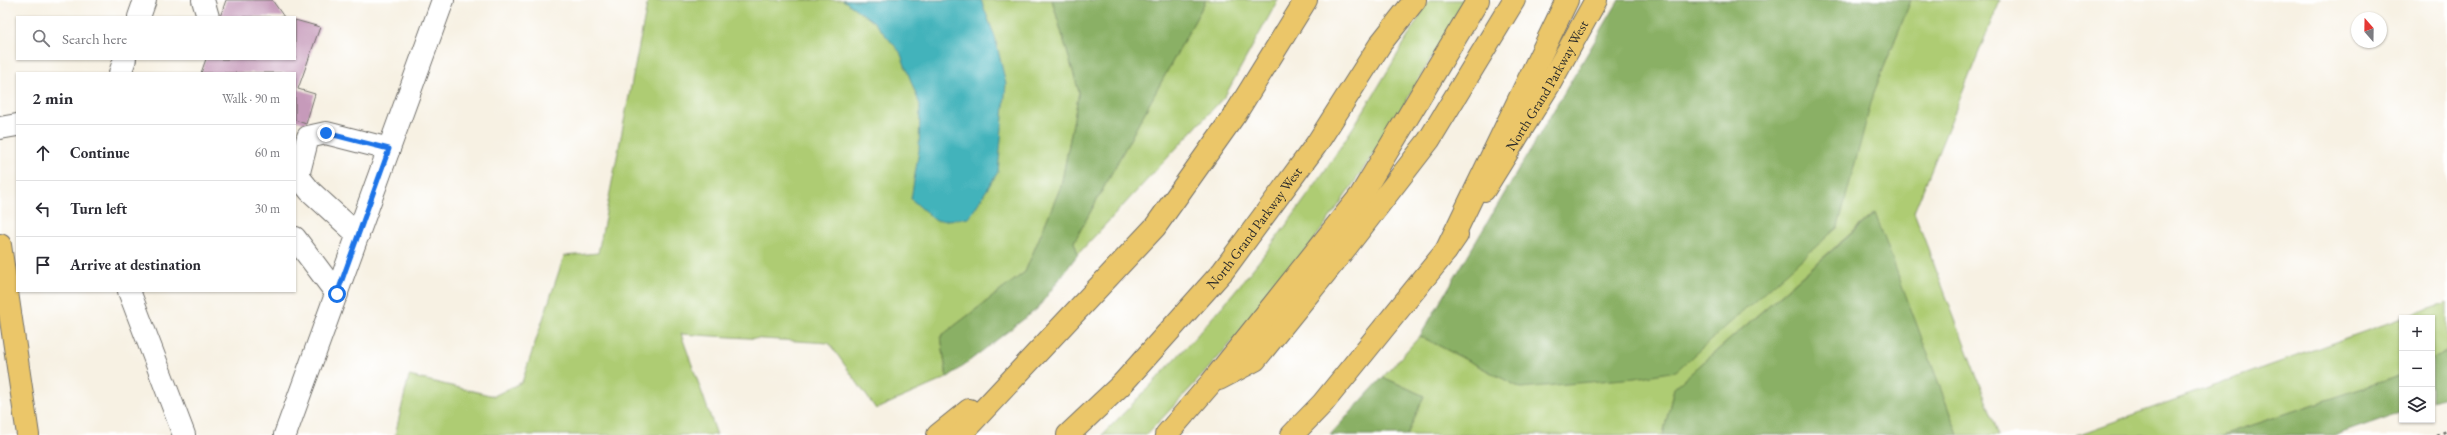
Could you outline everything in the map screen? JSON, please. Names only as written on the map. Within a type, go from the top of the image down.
[{"type":"main road","points":[[960,435],[1155,227],[1236,114],[1306,0]]},
{"type":"main road","points":[[1381,43],[1401,0]]},
{"type":"main road","name":"North Grand Parkway West","points":[[1068,435],[1122,384],[1223,271],[1316,145],[1381,43],[1415,0]]},
{"type":"main road","points":[[1166,435],[1211,383],[1361,195],[1478,0]]},
{"type":"main road","points":[[1211,383],[1254,360],[1347,246],[1429,140],[1514,0]]},
{"type":"main road","points":[[1446,251],[1567,0]]},
{"type":"main road","name":"North Grand Parkway West","points":[[1292,435],[1323,403],[1446,251],[1549,85],[1596,0]]},
{"type":"main road","points":[[0,245],[28,435]]},
{"type":"main road","points":[[938,435],[1027,363]]},
{"type":"lane","points":[[139,16],[145,0]]},
{"type":"lane","points":[[203,0],[208,16]]},
{"type":"lane","points":[[285,435],[443,0]]},
{"type":"lane","points":[[120,72],[125,60]]},
{"type":"lane","points":[[0,128],[16,125]]},
{"type":"lane","points":[[358,235],[310,191],[298,176],[308,137],[326,133],[389,149]]},
{"type":"lane","points":[[296,239],[337,294]]},
{"type":"lane","points":[[129,292],[184,435]]},
{"type":"path","points":[[2437,435],[2447,432]]},
{"type":"green space","points":[[648,0],[1052,0],[1079,92],[1061,186],[1025,272],[941,336],[947,378],[876,409],[829,343],[681,334],[717,435],[395,435],[409,376],[494,396],[522,382],[564,256],[598,253]]},
{"type":"green space","points":[[1052,0],[1206,0],[1074,242],[1078,254],[1037,309],[947,378],[941,336],[1025,272],[1061,186],[1079,92]]},
{"type":"green space","points":[[1206,0],[1278,0],[1225,96],[1078,254],[1074,242]]},
{"type":"green space","points":[[1429,0],[1464,0],[1422,75],[1377,148],[1323,228],[1300,259],[1225,350],[1146,435],[1102,435],[1199,333],[1266,252],[1307,197],[1344,142],[1379,86]]},
{"type":"green space","points":[[1619,0],[1911,0],[1874,92],[1838,227],[1676,371],[1635,378],[1521,388],[1420,336]]},
{"type":"green space","points":[[1911,0],[2000,0],[1914,212],[1999,435],[1958,435],[1874,213],[1674,388],[1663,435],[1407,435],[1424,396],[1383,377],[1420,336],[1521,388],[1874,92]]},
{"type":"green space","points":[[1875,213],[1958,435],[1663,435],[1674,388]]},
{"type":"green space","points":[[2447,302],[2447,351],[2435,357],[2435,315],[2410,315]]},
{"type":"green space","points":[[2399,319],[2399,376],[2222,435],[2077,435]]},
{"type":"green space","points":[[2447,351],[2447,396],[2435,400],[2435,387],[2435,357]]},
{"type":"green space","points":[[2399,376],[2399,413],[2336,435],[2222,435]]},
{"type":"green space","points":[[1383,377],[1424,396],[1407,435],[1330,435]]},
{"type":"water","points":[[843,0],[981,0],[995,37],[1006,84],[998,172],[969,218],[936,221],[911,199],[919,150],[920,105],[900,52],[874,22]]},
{"type":"building","points":[[226,0],[272,0],[283,16],[220,16]]},
{"type":"building","points":[[296,20],[320,27],[298,89],[315,94],[306,124],[296,120],[296,72],[201,72],[206,60],[296,60]]},
{"type":"route","points":[[326,133],[389,149],[337,294]]}]
